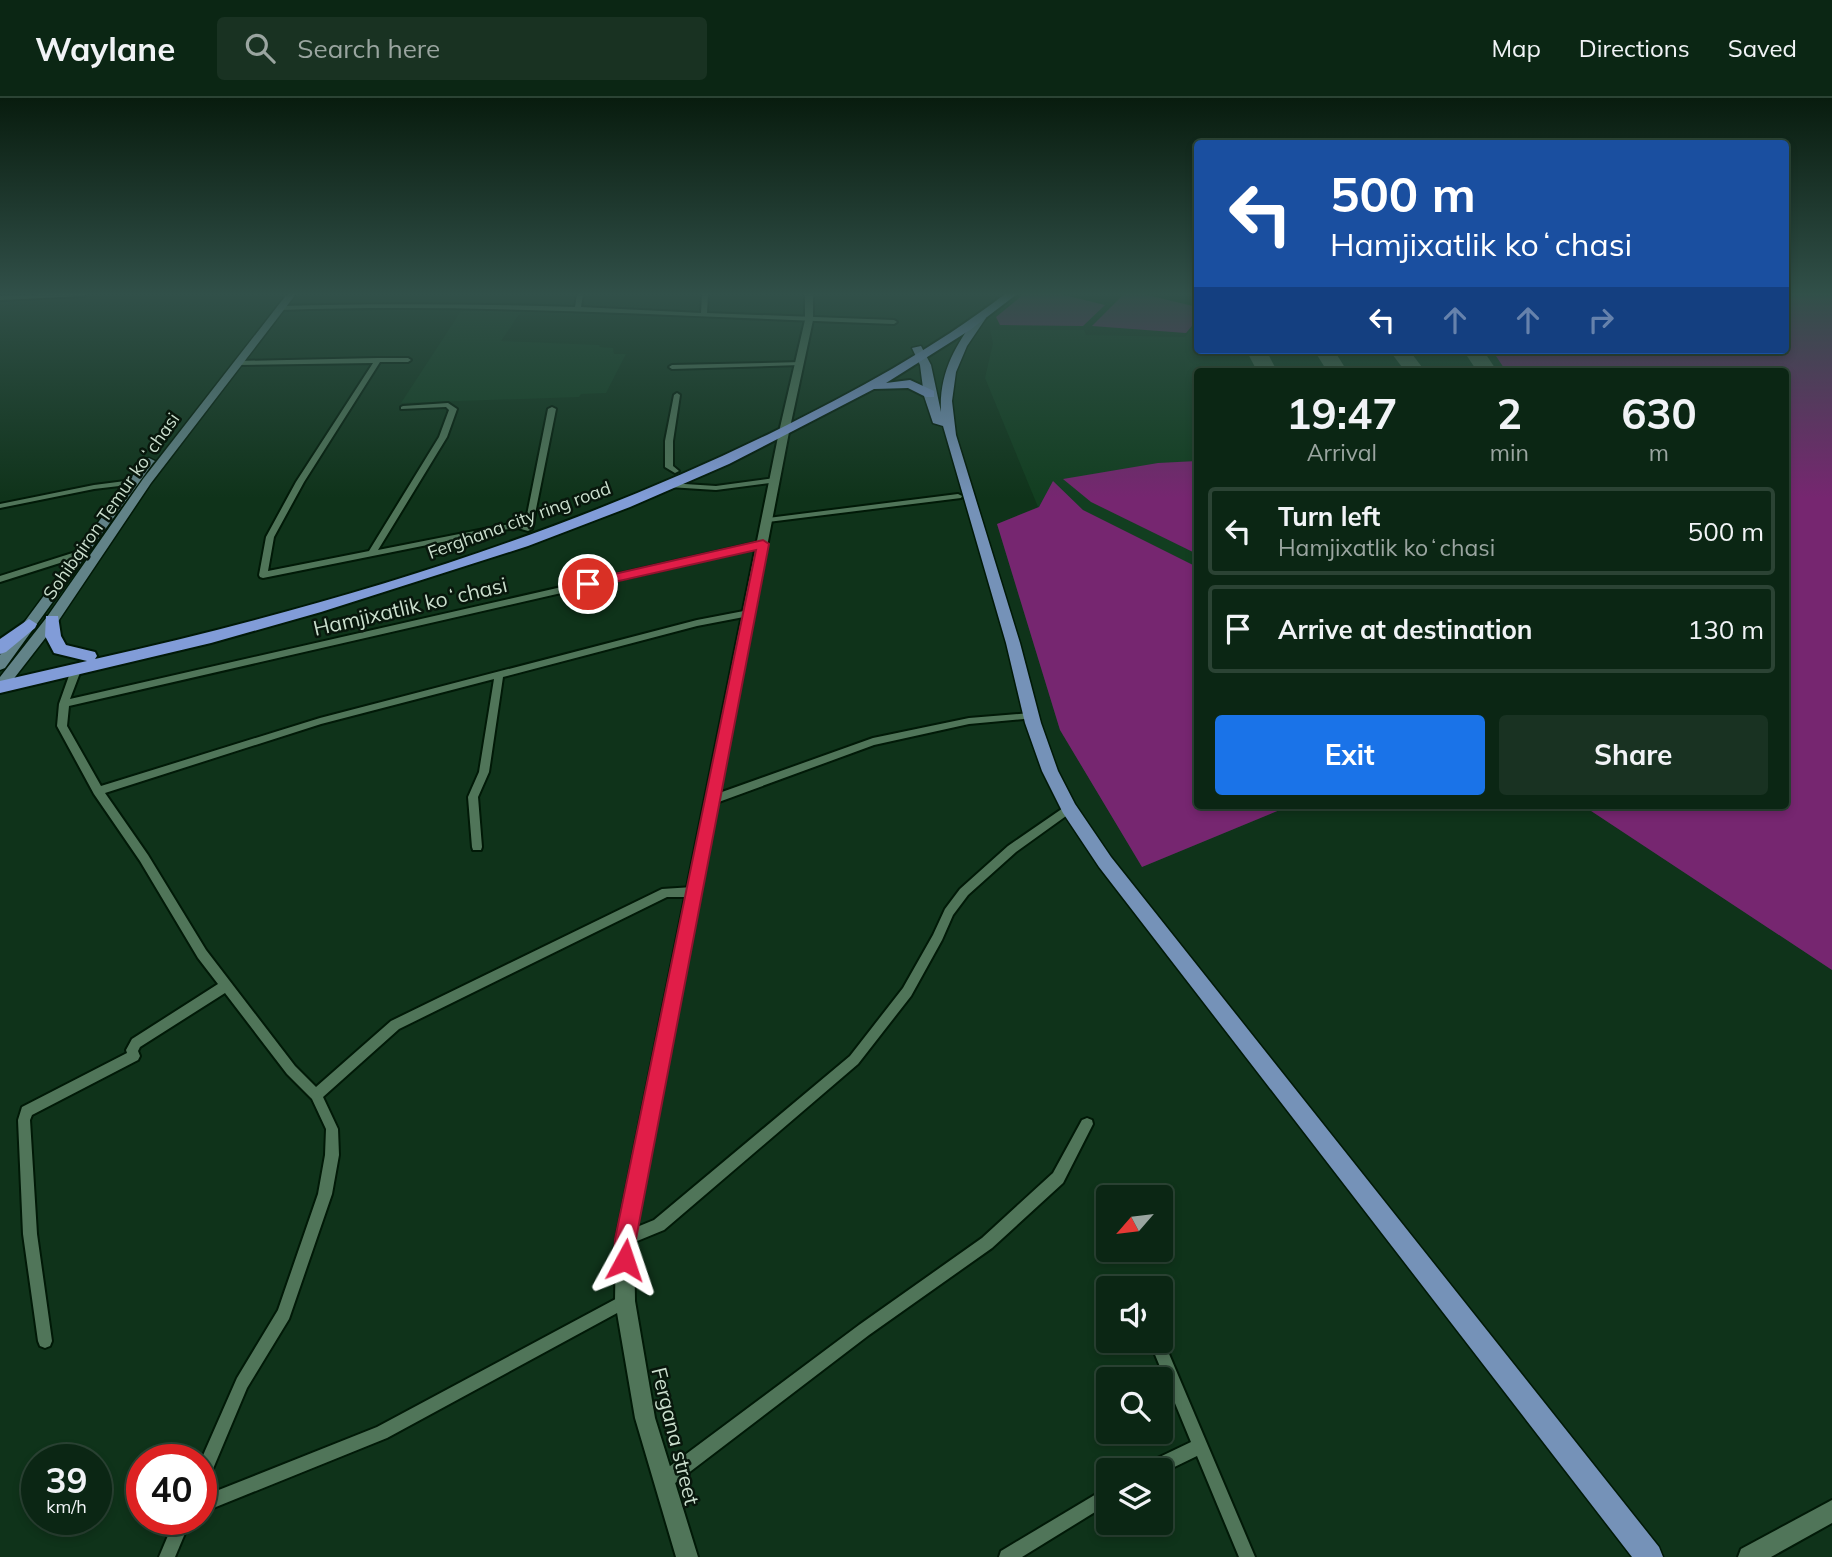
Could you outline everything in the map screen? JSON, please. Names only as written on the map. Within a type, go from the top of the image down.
[{"type":"highway","name":"Ferghana city ring road","points":[[786,426],[902,362]]},
{"type":"highway","name":"Ferghana city ring road","points":[[0,687],[194,641],[384,587],[534,537],[672,478],[864,390],[905,362]]},
{"type":"highway","points":[[864,390],[901,383],[923,388],[930,394]]},
{"type":"highway","name":"Ferghana city ring road","points":[[4,671],[89,656],[195,630],[381,578],[672,478]]},
{"type":"highway","points":[[52,620],[53,636],[60,649],[89,656]]},
{"type":"highway","points":[[0,648],[29,624]]},
{"type":"main road","name":"Sohibqiron Temur koʻchasi","points":[[4,671],[29,624],[133,482],[226,362]]},
{"type":"main road","points":[[924,362],[928,371],[930,394],[1001,646],[1031,716],[1050,771],[1069,808],[1105,862],[1648,1557]]},
{"type":"main road","points":[[953,362],[947,378],[945,406],[950,435],[1013,643],[1031,716]]},
{"type":"main road","name":"Sohibqiron Temur koʻchasi","points":[[4,671],[52,620],[147,481],[237,363]]},
{"type":"main road","points":[[0,687],[4,671]]},
{"type":"street","points":[[237,363],[280,362]]},
{"type":"street","points":[[377,362],[300,482],[271,537],[263,575],[510,526],[519,525],[528,529],[552,409]]},
{"type":"street","points":[[672,368],[800,363]]},
{"type":"street","name":"Fergana street","points":[[687,1557],[645,1418],[625,1301],[625,1239],[800,363]]},
{"type":"street","points":[[677,395],[669,441],[668,467],[672,478],[716,488],[775,480]]},
{"type":"street","points":[[372,553],[443,437],[453,409],[448,405],[403,408]]},
{"type":"street","points":[[0,506],[133,482]]},
{"type":"street","points":[[768,520],[958,496]]},
{"type":"street","points":[[435,553],[510,526]]},
{"type":"street","name":"Hamjixatlik koʻchasi","points":[[64,704],[763,544]]},
{"type":"street","points":[[0,579],[82,553]]},
{"type":"street","points":[[98,792],[320,721],[697,623],[749,613]]},
{"type":"street","points":[[76,670],[64,704],[62,726],[98,792],[144,858],[202,954],[291,1070],[316,1095],[332,1129],[332,1156],[326,1194],[284,1314],[242,1384],[216,1444]]},
{"type":"street","points":[[477,847],[473,797],[484,772],[499,674]]},
{"type":"street","points":[[712,800],[873,742],[969,721],[1031,716]]},
{"type":"street","points":[[625,1239],[659,1225],[854,1060],[907,992],[938,937],[948,912],[964,892],[1012,849],[1069,808]]},
{"type":"street","points":[[316,1095],[395,1025],[666,892],[693,892]]},
{"type":"street","points":[[45,1341],[30,1234],[24,1121],[27,1111],[134,1056],[132,1050],[136,1043],[226,986]]},
{"type":"street","points":[[664,1481],[864,1330],[987,1242],[1058,1178],[1087,1124]]},
{"type":"street","points":[[217,1499],[382,1433],[625,1301]]},
{"type":"street","points":[[1161,1353],[1247,1557]]},
{"type":"street","points":[[1173,1459],[1200,1446]]},
{"type":"street","points":[[1007,1557],[1096,1502]]},
{"type":"street","points":[[1749,1557],[1832,1511]]},
{"type":"street","points":[[167,1557],[176,1535]]},
{"type":"shaded area","points":[[428,362],[622,362],[606,393],[581,394],[579,397],[401,403]]},
{"type":"shaded area","points":[[989,362],[1832,362],[1832,970],[1588,809],[1789,809],[1789,368],[1194,368],[1194,809],[1282,809],[1142,867],[1060,730],[997,524],[1038,507],[985,378]]},
{"type":"shaded area","points":[[1500,362],[1832,362],[1832,970],[1588,809],[1789,809],[1789,368],[1504,368]]},
{"type":"shaded area","points":[[1194,461],[1194,553],[1091,502],[1063,479],[1158,463]]},
{"type":"shaded area","points":[[1053,481],[1083,510],[1194,566],[1194,809],[1282,809],[1142,867],[1060,730],[997,524],[1039,507]]},
{"type":"taxiway","points":[[1262,362],[1265,368]]},
{"type":"taxiway","points":[[1331,362],[1335,368]]},
{"type":"taxiway","points":[[1408,362],[1413,368]]},
{"type":"taxiway","points":[[1481,362],[1485,368]]},
{"type":"route","points":[[588,584],[763,544],[625,1239],[625,1260]]}]
